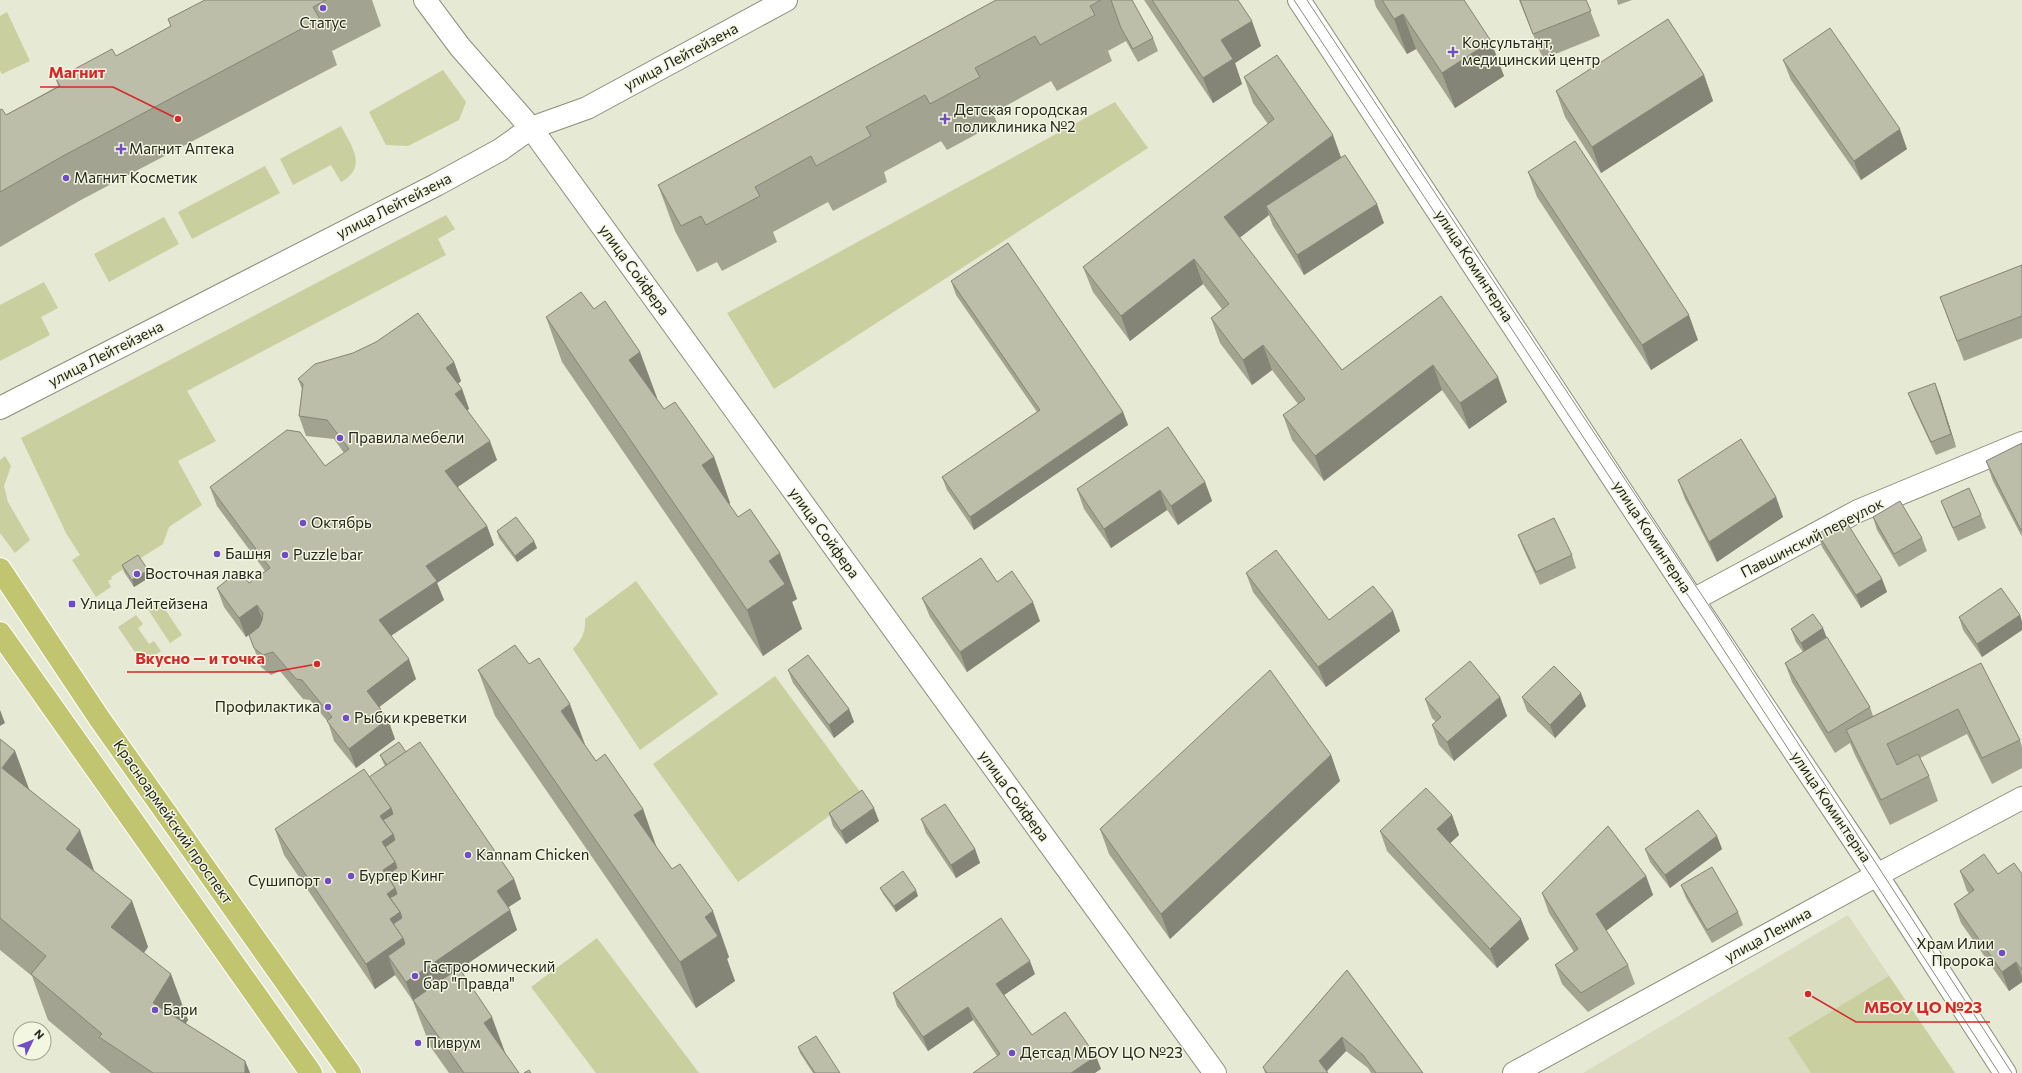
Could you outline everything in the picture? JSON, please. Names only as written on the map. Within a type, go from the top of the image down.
[{"type":"main road","name":"Красноармейский проспект","points":[[0,569],[100,718],[350,1073]]},
{"type":"main road","points":[[0,634],[311,1073]]},
{"type":"street","name":"улица Сойфера","points":[[425,0],[460,47],[531,128],[1215,1073]]},
{"type":"street","name":"улица Лейтейзена","points":[[0,408],[436,185],[500,150],[531,128],[587,108],[786,0]]},
{"type":"street","name":"улица Коминтерна","points":[[1299,0],[1693,600],[1877,875],[2005,1073]]},
{"type":"street","name":"Павшинский переулок","points":[[1693,600],[1858,511],[2022,443]]},
{"type":"street","name":"улица Ленина","points":[[1514,1073],[1877,875],[2022,798]]},
{"type":"shaded area","points":[[7,12],[30,61],[2,74],[0,71],[0,16]]},
{"type":"shaded area","points":[[443,70],[466,102],[459,120],[408,146],[386,145],[369,112]]},
{"type":"shaded area","points":[[1115,102],[1148,148],[774,389],[727,313]]},
{"type":"shaded area","points":[[341,126],[353,149],[356,163],[354,170],[341,182],[331,165],[293,185],[280,159]]},
{"type":"shaded area","points":[[265,166],[280,193],[192,239],[178,212]]},
{"type":"shaded area","points":[[446,215],[455,229],[438,239],[446,255],[187,391],[216,441],[178,461],[202,505],[169,527],[163,544],[111,577],[112,579],[108,581],[111,587],[96,597],[72,560],[80,555],[66,533],[21,438]]},
{"type":"shaded area","points":[[164,217],[179,244],[109,282],[94,254]]},
{"type":"shaded area","points":[[44,282],[58,308],[41,317],[50,335],[0,361],[0,305]]},
{"type":"shaded area","points":[[5,456],[11,466],[4,486],[8,502],[30,540],[15,553],[0,533],[0,460]]},
{"type":"shaded area","points":[[636,581],[718,694],[640,750],[573,649],[583,635],[585,619]]},
{"type":"shaded area","points":[[159,600],[182,635],[170,643],[147,608]]},
{"type":"shaded area","points":[[136,615],[143,624],[138,628],[149,644],[154,641],[161,651],[143,664],[118,627]]},
{"type":"shaded area","points":[[775,676],[861,793],[738,882],[653,764]]},
{"type":"shaded area","points":[[1848,915],[1955,1073],[1583,1073]]},
{"type":"shaded area","points":[[597,938],[699,1073],[596,1073],[531,987]]},
{"type":"shaded area","points":[[1889,976],[1955,1073],[1811,1073],[1788,1038]]},
{"type":"building","points":[[205,0],[326,0],[313,7],[320,19],[63,156],[0,192],[0,110],[2,109],[6,115],[60,86],[56,79],[112,49],[116,56],[171,26],[168,19]]},
{"type":"building","points":[[996,0],[1101,0],[1090,6],[1095,15],[1040,45],[1035,36],[975,68],[980,77],[930,104],[925,95],[866,127],[871,136],[816,166],[811,156],[755,187],[760,196],[706,225],[701,216],[681,226],[658,185]]},
{"type":"building","points":[[1111,0],[1132,0],[1153,38],[1133,49],[1121,28]]},
{"type":"building","points":[[1152,0],[1238,0],[1252,21],[1221,40],[1233,59],[1203,78]]},
{"type":"building","points":[[1382,0],[1464,0],[1491,41],[1442,73],[1403,14],[1394,19]]},
{"type":"building","points":[[1520,0],[1586,0],[1591,11],[1533,34]]},
{"type":"building","points":[[1668,19],[1704,75],[1592,147],[1556,91]]},
{"type":"building","points":[[1830,28],[1900,129],[1854,161],[1783,60]]},
{"type":"building","points":[[1277,55],[1333,135],[1224,217],[1342,370],[1441,296],[1498,377],[1460,403],[1433,365],[1315,456],[1283,415],[1305,399],[1263,345],[1243,360],[1211,318],[1229,304],[1194,259],[1121,316],[1083,267],[1274,119],[1244,77]]},
{"type":"building","points":[[1575,141],[1689,315],[1642,345],[1528,172]]},
{"type":"building","points":[[1345,155],[1377,204],[1297,255],[1266,206]]},
{"type":"building","points":[[1008,243],[1123,412],[970,517],[942,477],[1040,410],[951,281]]},
{"type":"building","points":[[2022,265],[2022,316],[1957,341],[1940,297]]},
{"type":"building","points":[[581,292],[594,309],[605,301],[640,352],[629,360],[664,409],[675,402],[714,457],[702,465],[738,517],[750,509],[780,553],[769,561],[785,584],[747,610],[546,317]]},
{"type":"building","points":[[418,313],[454,362],[446,368],[462,389],[455,394],[490,441],[445,471],[487,526],[426,566],[437,581],[379,620],[409,659],[367,691],[388,719],[349,749],[327,721],[332,717],[302,680],[296,679],[273,652],[263,655],[254,648],[249,635],[259,627],[263,613],[257,605],[239,618],[217,588],[240,570],[249,583],[270,568],[210,487],[287,430],[300,432],[325,466],[349,449],[327,420],[299,416],[303,384],[298,379],[315,364],[353,353],[376,342]]},
{"type":"building","points":[[1935,383],[1951,434],[1931,442],[1908,393]]},
{"type":"building","points":[[1168,427],[1205,482],[1171,506],[1160,490],[1104,529],[1077,489]]},
{"type":"building","points":[[1741,439],[1776,497],[1709,542],[1678,480]]},
{"type":"building","points":[[2022,443],[2022,530],[2021,530],[1986,461]]},
{"type":"building","points":[[1969,488],[1981,515],[1953,528],[1941,501]]},
{"type":"building","points":[[1900,501],[1922,538],[1894,554],[1873,517]]},
{"type":"building","points":[[516,517],[534,541],[515,556],[497,531]]},
{"type":"building","points":[[1554,518],[1572,555],[1536,572],[1518,535]]},
{"type":"building","points":[[1844,518],[1882,579],[1856,595],[1818,534]]},
{"type":"building","points":[[1276,550],[1329,620],[1373,586],[1393,611],[1318,667],[1246,573]]},
{"type":"building","points":[[138,555],[148,570],[132,580],[122,565]]},
{"type":"building","points":[[981,558],[997,582],[1012,571],[1033,602],[960,652],[922,598]]},
{"type":"building","points":[[2001,588],[2020,615],[1977,644],[1959,617]]},
{"type":"building","points":[[1813,614],[1823,628],[1801,643],[1791,629]]},
{"type":"building","points":[[1827,637],[1870,707],[1828,733],[1785,663]]},
{"type":"building","points":[[515,645],[529,664],[539,658],[570,704],[561,711],[596,761],[605,754],[643,809],[634,815],[672,869],[680,864],[713,911],[705,917],[718,936],[680,962],[478,670]]},
{"type":"building","points":[[808,655],[849,709],[829,725],[788,670]]},
{"type":"building","points":[[1470,661],[1500,697],[1447,742],[1432,725],[1441,717],[1425,699]]},
{"type":"building","points":[[1981,663],[2020,740],[1982,758],[1958,709],[1887,744],[1897,765],[1918,754],[1929,776],[1881,800],[1846,730]]},
{"type":"building","points":[[1554,666],[1581,693],[1550,725],[1522,697]]},
{"type":"building","points":[[1270,670],[1331,755],[1161,914],[1100,829]]},
{"type":"building","points":[[0,739],[15,751],[2,768],[80,830],[66,849],[132,901],[111,927],[171,974],[153,1003],[245,1061],[245,1073],[153,1073],[99,1037],[102,1034],[31,974],[46,956],[0,918]]},
{"type":"building","points":[[399,742],[406,752],[387,765],[380,755]]},
{"type":"building","points":[[420,742],[514,879],[497,891],[510,910],[406,982],[388,956],[405,944],[403,938],[393,924],[402,918],[400,912],[390,898],[397,894],[387,875],[397,868],[395,862],[385,847],[395,840],[393,834],[383,820],[393,814],[391,808],[369,777]]},
{"type":"building","points":[[364,769],[391,808],[380,816],[393,834],[382,842],[395,862],[383,870],[395,888],[387,894],[400,912],[390,919],[403,938],[366,964],[275,829]]},
{"type":"building","points":[[1426,788],[1452,815],[1437,829],[1521,919],[1490,949],[1380,831]]},
{"type":"building","points":[[862,790],[874,808],[841,831],[829,813]]},
{"type":"building","points":[[945,804],[975,849],[951,865],[921,819]]},
{"type":"building","points":[[1698,810],[1717,836],[1665,875],[1645,849]]},
{"type":"building","points":[[1608,826],[1646,876],[1596,914],[1628,965],[1581,993],[1555,965],[1578,949],[1542,893]]},
{"type":"building","name":"Храм Илии Пророка","points":[[1984,854],[1998,874],[2014,863],[2022,874],[2022,970],[2016,962],[2002,972],[1954,904],[1974,890],[1960,871]]},
{"type":"building","points":[[1712,867],[1738,912],[1707,930],[1681,885]]},
{"type":"building","points":[[903,871],[916,890],[894,906],[880,888]]},
{"type":"building","points":[[1001,918],[1030,961],[996,984],[1032,1035],[1065,1012],[1096,1056],[1071,1073],[973,1073],[1000,1054],[968,1007],[923,1037],[893,993]]},
{"type":"building","points":[[459,968],[492,1017],[484,1023],[519,1073],[464,1073],[413,1000]]},
{"type":"building","points":[[1347,970],[1423,1073],[1376,1073],[1363,1055],[1342,1037],[1319,1061],[1328,1073],[1267,1073],[1263,1067]]},
{"type":"building","points":[[816,1036],[840,1073],[815,1073],[798,1047]]},
{"type":"building","points":[[529,1070],[531,1073],[524,1073]]},
{"type":"tram line","points":[[1294,0],[1701,615],[1999,1073]]},
{"type":"tram line","points":[[1307,0],[1711,609],[2012,1073]]},
{"type":"place","name":"Статус","points":[[323,8]]},
{"type":"place","name":"Консультант, медицинский центр","points":[[1453,52]]},
{"type":"place","name":"Магнит","points":[[178,119]]},
{"type":"place","name":"Детская городская поликлиника №2","points":[[945,119]]},
{"type":"place","name":"Магнит Аптека","points":[[121,149]]},
{"type":"place","name":"Магнит Косметик","points":[[66,178]]},
{"type":"place","name":"Правила мебели","points":[[340,438]]},
{"type":"place","name":"Октябрь","points":[[303,523]]},
{"type":"place","name":"Башня","points":[[217,554]]},
{"type":"place","name":"Puzzle bar","points":[[285,555]]},
{"type":"place","name":"Восточная лавка","points":[[137,574]]},
{"type":"place","name":"Улица Лейтейзена","points":[[72,604]]},
{"type":"place","name":"Вкусно — и точка","points":[[317,664]]},
{"type":"place","name":"Профилактика","points":[[328,707]]},
{"type":"place","name":"Рыбки креветки","points":[[346,718]]},
{"type":"place","name":"Kannam Chicken","points":[[468,855]]},
{"type":"place","name":"Бургер Кинг","points":[[351,876]]},
{"type":"place","name":"Сушипорт","points":[[328,881]]},
{"type":"place","name":"Храм Илии Пророка","points":[[2002,953]]},
{"type":"place","name":"Гастрономический бар \"Правда\"","points":[[415,976]]},
{"type":"place","name":"МБОУ ЦО №23","points":[[1808,994]]},
{"type":"place","name":"Бари","points":[[155,1010]]},
{"type":"place","name":"Пиврум","points":[[418,1043]]},
{"type":"place","name":"Детсад МБОУ ЦО №23","points":[[1012,1053]]}]
